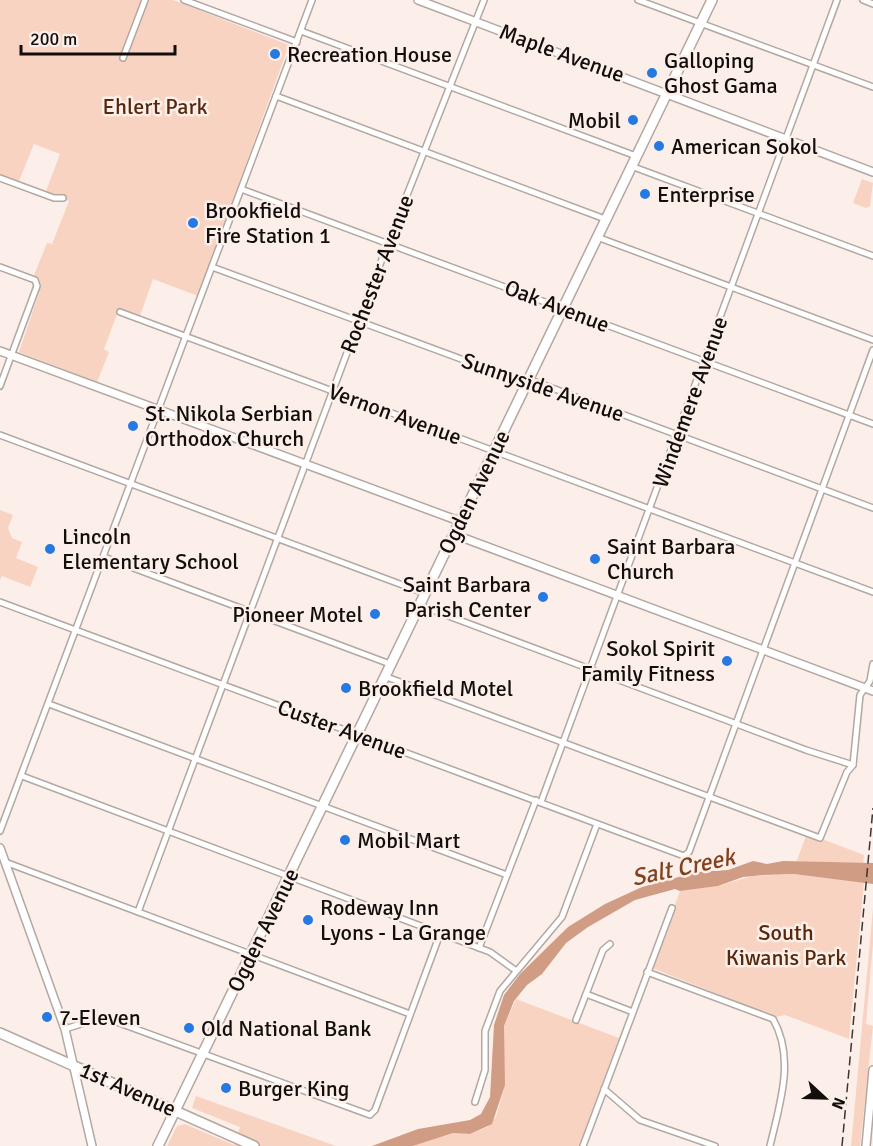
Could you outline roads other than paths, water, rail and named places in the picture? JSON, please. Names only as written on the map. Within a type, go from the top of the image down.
[{"type":"main road","name":"Ogden Avenue","points":[[158,1146],[712,0]]},
{"type":"main road","name":"1st Avenue","points":[[0,1033],[254,1146]]},
{"type":"street","points":[[123,58],[145,0]]},
{"type":"street","points":[[184,0],[297,42]]},
{"type":"street","points":[[0,831],[312,0]]},
{"type":"street","name":"Maple Avenue","points":[[418,0],[873,172]]},
{"type":"street","name":"Rochester Avenue","points":[[138,912],[307,465],[388,243],[484,0]]},
{"type":"street","points":[[638,0],[873,87]]},
{"type":"street","name":"Windemere Avenue","points":[[480,948],[507,875],[564,744],[837,0]]},
{"type":"street","points":[[863,0],[873,4]]},
{"type":"street","points":[[301,31],[636,156]]},
{"type":"street","points":[[276,96],[605,219]]},
{"type":"street","points":[[631,166],[873,256]]},
{"type":"street","points":[[0,178],[54,198],[63,198]]},
{"type":"street","name":"Oak Avenue","points":[[242,189],[873,424]]},
{"type":"street","points":[[597,237],[873,340]]},
{"type":"street","points":[[0,267],[37,283],[0,386]]},
{"type":"street","name":"Sunnyside Avenue","points":[[212,267],[873,508]]},
{"type":"street","name":"Vernon Avenue","points":[[120,312],[873,592]]},
{"type":"street","points":[[709,798],[873,350]]},
{"type":"street","points":[[0,351],[459,521]]},
{"type":"street","points":[[0,435],[424,593]]},
{"type":"street","points":[[453,534],[869,690]]},
{"type":"street","points":[[104,557],[390,664]]},
{"type":"street","name":"Custer Avenue","points":[[0,602],[684,856],[689,852],[709,798]]},
{"type":"street","points":[[418,605],[853,765]]},
{"type":"street","points":[[869,690],[873,664]]},
{"type":"street","points":[[384,676],[820,838],[847,772],[853,765],[860,695],[869,690]]},
{"type":"street","points":[[49,704],[507,875]]},
{"type":"street","points":[[21,776],[480,948],[515,970]]},
{"type":"street","points":[[476,1102],[485,1070],[484,1031],[500,991],[515,970],[562,917],[597,824]]},
{"type":"street","points":[[0,848],[65,1029],[92,1146]]},
{"type":"street","points":[[5,862],[410,1014]]},
{"type":"street","points":[[583,1146],[672,908]]},
{"type":"street","points":[[65,1029],[103,1017],[370,1114],[375,1110],[440,934]]},
{"type":"street","points":[[576,1020],[603,950],[610,944]]},
{"type":"street","points":[[648,972],[769,1016],[779,1034],[784,1082],[770,1146]]},
{"type":"street","points":[[586,994],[633,1012]]},
{"type":"street","points":[[866,1146],[873,1070]]},
{"type":"street","points":[[604,1089],[640,1120],[715,1146]]},
{"type":"railway","points":[[842,1146],[873,808]]},
{"type":"place","name":"Recreation House","points":[[275,54]]},
{"type":"place","name":"Galloping Ghost Gama","points":[[652,73]]},
{"type":"place","name":"Mobil","points":[[633,120]]},
{"type":"place","name":"American Sokol","points":[[659,146]]},
{"type":"place","name":"Enterprise","points":[[645,194]]},
{"type":"place","name":"Brookfield Fire Station 1","points":[[193,223]]},
{"type":"place","name":"St. Nikola Serbian Orthodox Church","points":[[133,426]]},
{"type":"place","name":"Lincoln Elementary School","points":[[50,549]]},
{"type":"place","name":"Saint Barbara Church","points":[[595,559]]},
{"type":"place","name":"Saint Barbara Parish Center","points":[[543,597]]},
{"type":"place","name":"Pioneer Motel","points":[[375,614]]},
{"type":"place","name":"Sokol Spirit Family Fitness","points":[[727,661]]},
{"type":"place","name":"Brookfield Motel","points":[[346,688]]},
{"type":"place","name":"Mobil Mart","points":[[345,840]]},
{"type":"place","name":"Rodeway Inn Lyons - La Grange","points":[[308,920]]},
{"type":"place","name":"7-Eleven","points":[[47,1017]]},
{"type":"place","name":"Old National Bank","points":[[189,1028]]},
{"type":"place","name":"Burger King","points":[[226,1088]]},
{"type":"park label","name":"Ehlert Park","points":[[155,106]]},
{"type":"park label","name":"South Kiwanis Park","points":[[786,944]]},
{"type":"water label","name":"Salt Creek","points":[[683,867]]}]
